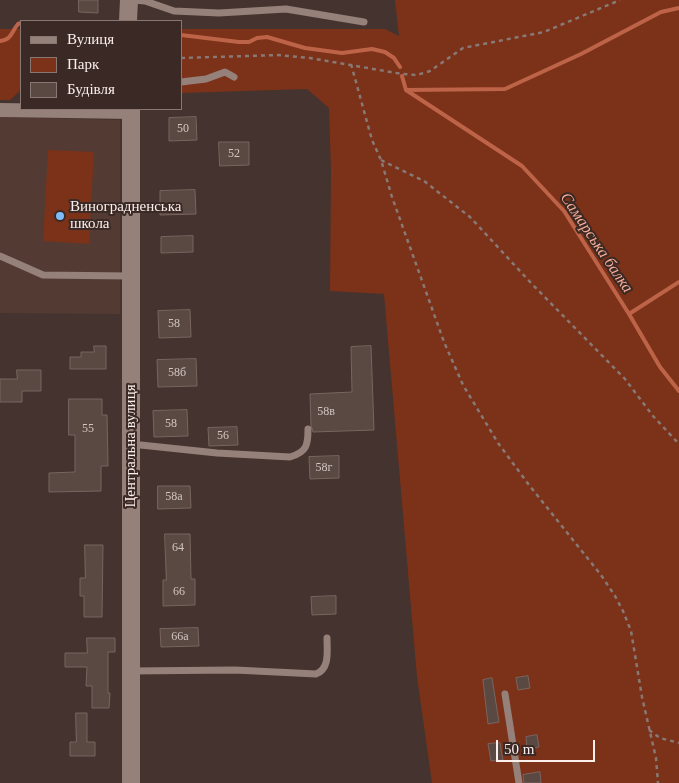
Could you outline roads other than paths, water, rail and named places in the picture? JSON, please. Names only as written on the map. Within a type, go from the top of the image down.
[{"type":"street","points":[[128,0],[128,20]]},
{"type":"street","points":[[0,110],[131,110]]},
{"type":"street","name":"Центральна вулиця","points":[[131,110],[131,783]]},
{"type":"lane","points":[[133,0],[145,1],[174,11],[219,13],[286,9],[364,22]]},
{"type":"lane","points":[[182,82],[206,79],[225,72],[234,77]]},
{"type":"lane","points":[[0,256],[43,275],[130,276]]},
{"type":"lane","points":[[130,444],[217,453],[290,457],[298,455],[308,444],[308,429]]},
{"type":"lane","points":[[131,671],[235,670],[316,674],[325,668],[327,638]]},
{"type":"lane","points":[[505,694],[519,783]]},
{"type":"waterway","points":[[407,90],[505,89],[581,54],[661,12],[679,8]]},
{"type":"waterway","name":"Самарська балка","points":[[0,41],[7,39],[20,23]]},
{"type":"waterway","name":"Самарська балка","points":[[182,35],[239,42],[249,42],[257,38],[267,37],[305,48],[342,53],[372,49],[385,52],[394,58],[400,67]]},
{"type":"waterway","name":"Самарська балка","points":[[402,76],[406,90],[522,166],[564,211],[660,367],[679,391]]},
{"type":"waterway","points":[[629,314],[679,282]]},
{"type":"place","name":"Виноградненська школа","points":[[60,216]]}]
